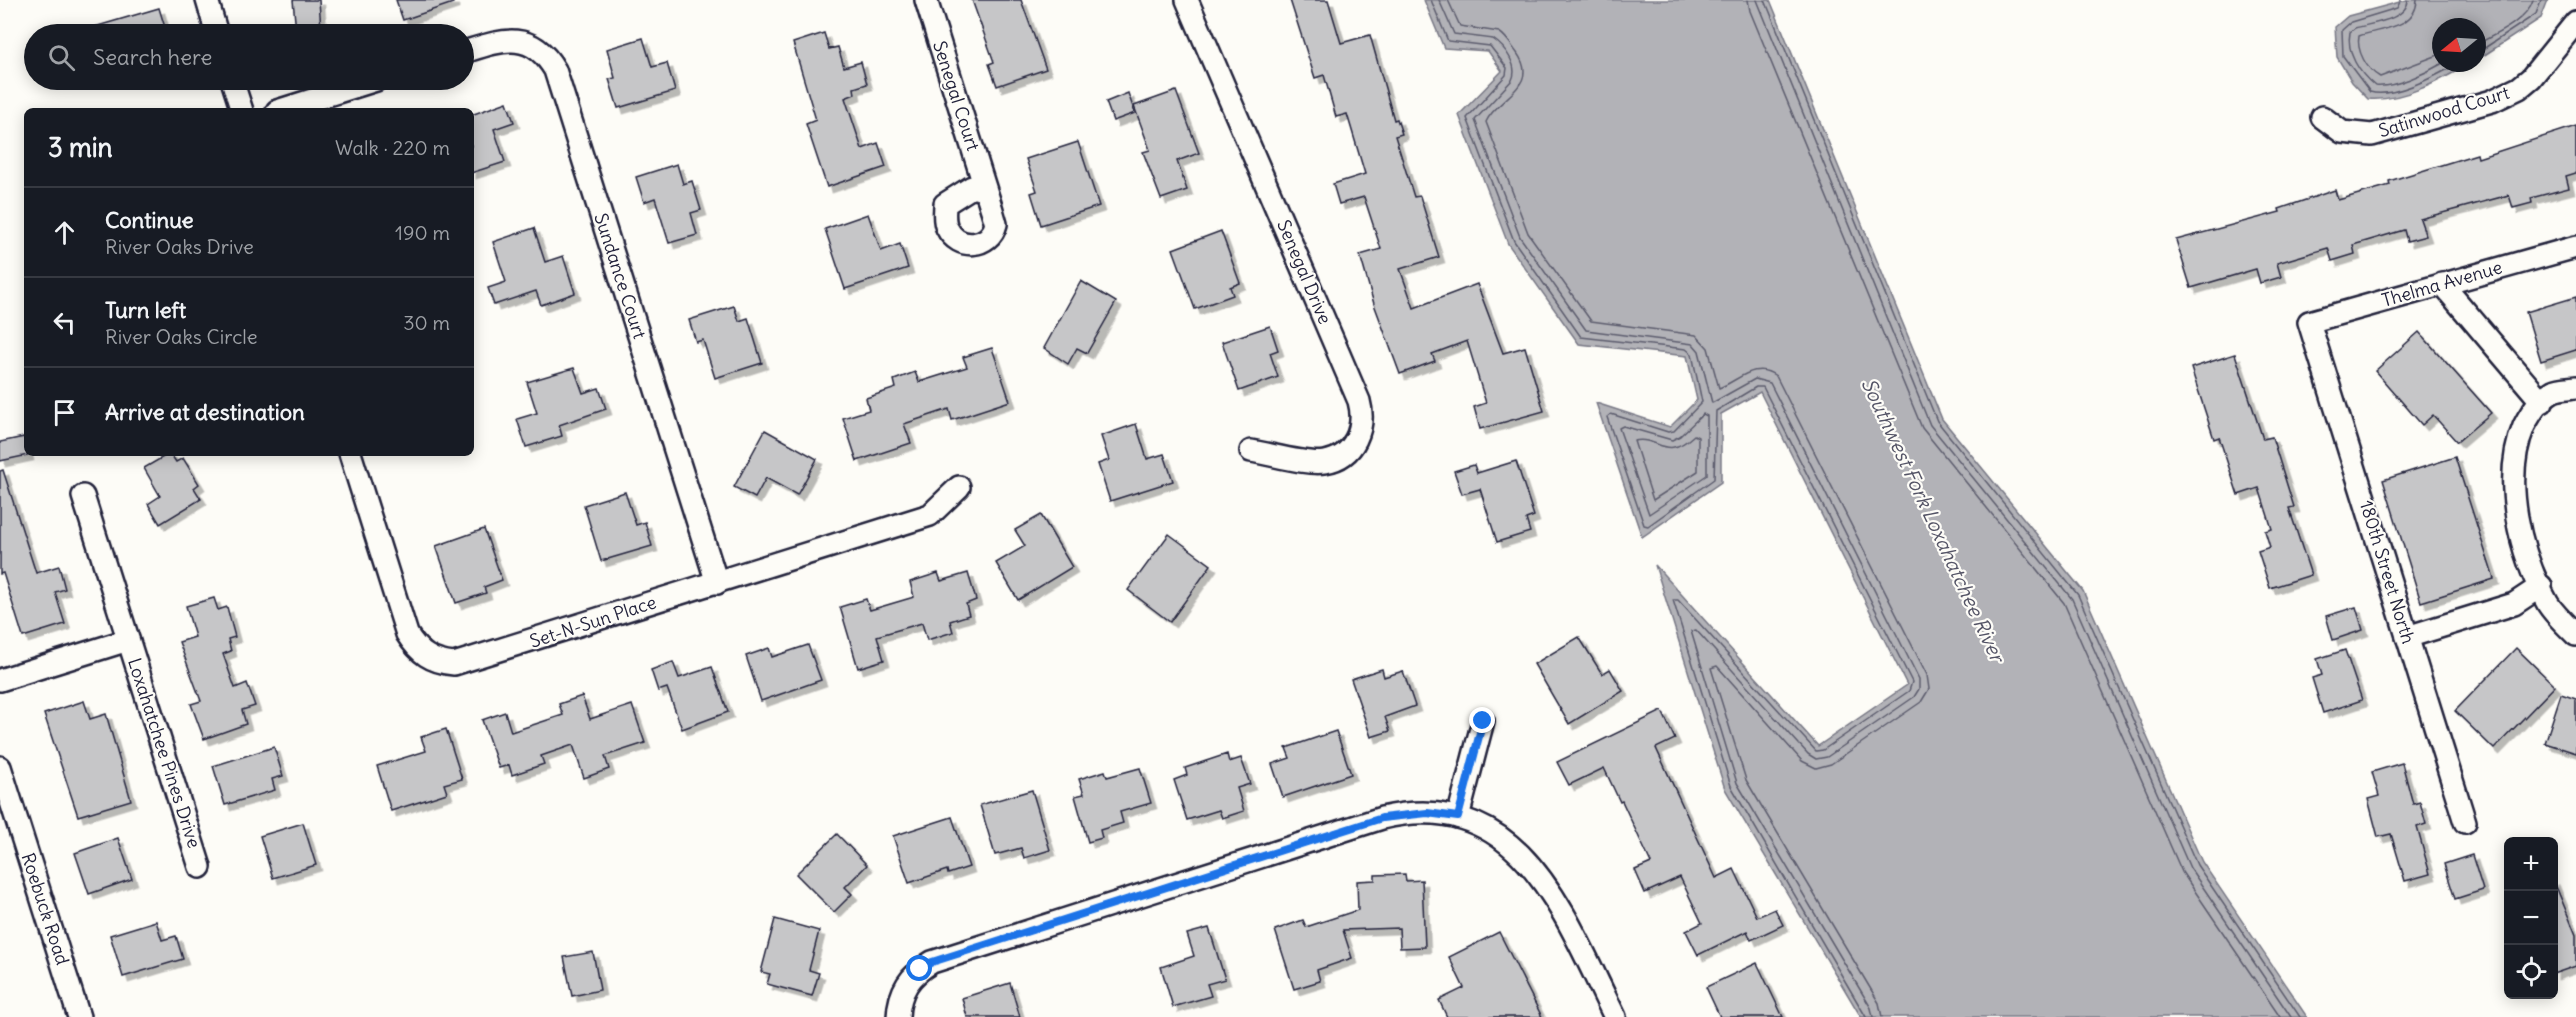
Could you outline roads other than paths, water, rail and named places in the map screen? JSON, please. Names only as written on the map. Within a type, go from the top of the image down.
[{"type":"street","points":[[207,0],[215,24]]},
{"type":"street","name":"Senegal Court","points":[[926,0],[986,191]]},
{"type":"street","name":"Senegal Drive","points":[[1187,0],[1359,401],[1362,414],[1361,429],[1356,442],[1336,459],[1323,462],[1251,451]]},
{"type":"street","name":"Satinwood Court","points":[[2322,117],[2342,132],[2372,135],[2499,98],[2531,78],[2576,22]]},
{"type":"street","name":"Sundance Court","points":[[474,49],[502,40],[523,41],[548,57],[555,70],[717,583]]},
{"type":"street","points":[[235,90],[241,108]]},
{"type":"street","points":[[287,108],[344,90]]},
{"type":"street","name":"Thelma Avenue","points":[[2309,322],[2576,247]]},
{"type":"street","points":[[2442,284],[2542,402]]},
{"type":"street","name":"180th Street North","points":[[2309,322],[2465,822]]},
{"type":"street","points":[[2576,387],[2553,391],[2531,412],[2517,444],[2512,478],[2517,516],[2531,566],[2549,605],[2576,635]]},
{"type":"street","name":"Set-N-Sun Place","points":[[351,456],[407,634],[415,647],[426,657],[439,663],[467,662],[930,515],[958,487]]},
{"type":"street","name":"Loxahatchee Pines Drive","points":[[83,496],[200,867]]},
{"type":"street","points":[[2407,637],[2514,604],[2541,586]]},
{"type":"street","name":"Loxahatchee Pines Drive","points":[[0,680],[128,640]]},
{"type":"street","points":[[1458,817],[1483,721]]},
{"type":"street","name":"Roebuck Road","points":[[0,767],[4,794],[79,1017]]},
{"type":"street","points":[[898,1017],[900,998],[910,979],[932,962],[1382,818],[1427,813],[1458,817],[1482,826],[1509,842],[1541,877],[1563,914],[1615,1017]]},
{"type":"water","name":"Southwest Fork Loxahatchee River","points":[[1424,0],[1770,0],[1942,419],[2083,591],[2202,862],[2307,1017],[1861,1017],[1725,789],[1655,565],[1818,746],[1907,685],[1760,392],[1721,414],[1721,482],[1642,537],[1596,403],[1670,427],[1697,400],[1687,356],[1579,344],[1508,244],[1459,115],[1502,71],[1488,51],[1444,48]]},
{"type":"water","points":[[2407,0],[2548,0],[2541,18],[2486,54],[2486,18],[2432,18],[2432,72],[2454,72],[2408,93],[2381,99],[2368,99],[2352,82],[2337,57],[2335,27],[2348,16]]}]
